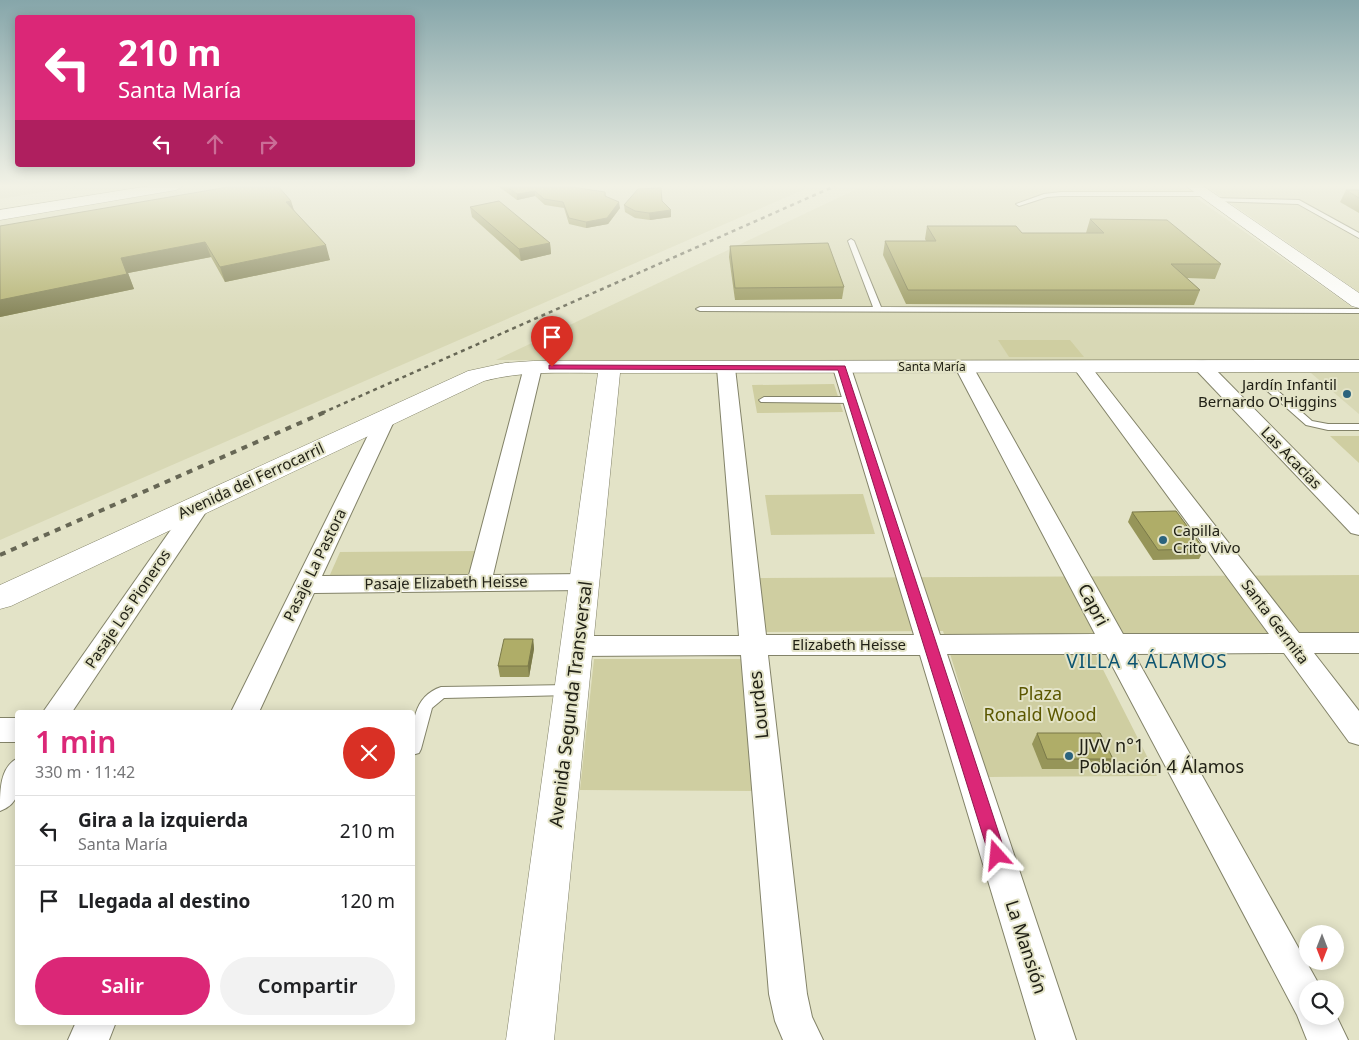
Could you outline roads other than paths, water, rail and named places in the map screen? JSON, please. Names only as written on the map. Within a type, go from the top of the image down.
[{"type":"street","points":[[1262,235],[1359,302]]},
{"type":"street","name":"Las Acacias","points":[[1202,366],[1359,528]]},
{"type":"street","name":"Santa María","points":[[505,369],[533,367],[1359,366]]},
{"type":"street","points":[[478,583],[533,367]]},
{"type":"street","name":"Avenida Segunda Transversal","points":[[530,1040],[586,582],[610,367]]},
{"type":"street","name":"Capri","points":[[964,367],[1299,984]]},
{"type":"street","name":"Santa Germita","points":[[1082,367],[1359,733]]},
{"type":"street","name":"Lourdes","points":[[726,368],[790,1007],[803,1040]]},
{"type":"street","name":"La Mansión","points":[[842,368],[1056,1040]]},
{"type":"street","name":"Avenida del Ferrocarril","points":[[0,598],[476,376],[505,369]]},
{"type":"street","name":"Pasaje La Pastora","points":[[246,710],[385,418]]},
{"type":"street","name":"Pasaje Los Pioneros","points":[[58,710],[199,506]]},
{"type":"street","name":"Pasaje Elizabeth Heisse","points":[[306,585],[586,582]]},
{"type":"street","name":"Elizabeth Heisse","points":[[578,646],[1359,643]]},
{"type":"street","points":[[0,730],[15,730]]},
{"type":"street","points":[[0,797],[15,775]]},
{"type":"street","points":[[88,1040],[96,1025]]},
{"type":"street","points":[[1320,1025],[1328,1040]]},
{"type":"lane","points":[[851,240],[878,310]]},
{"type":"lane","points":[[700,309],[1359,311]]},
{"type":"lane","points":[[1267,386],[1309,422],[1328,427],[1359,427]]},
{"type":"lane","points":[[764,400],[852,400]]},
{"type":"lane","points":[[415,745],[425,707],[429,701],[441,693],[573,690]]},
{"type":"railway","points":[[322,413],[725,235]]},
{"type":"railway","points":[[0,555],[325,412]]},
{"type":"place","name":"Jardín Infantil Bernardo O'Higgins","points":[[1347,394]]},
{"type":"place","name":"Capilla Crito Vivo","points":[[1163,540]]},
{"type":"place","name":"JJVV n°1 Población 4 Álamos","points":[[1069,756]]},
{"type":"district","name":"VILLA 4 ÁLAMOS","points":[[1147,661]]},
{"type":"park label","name":"Plaza Ronald Wood","points":[[1040,704]]}]
